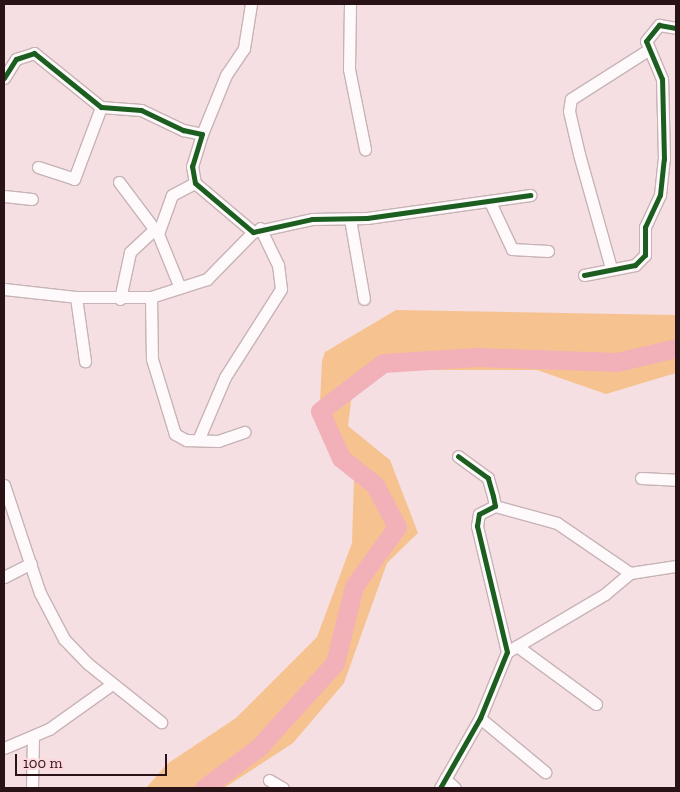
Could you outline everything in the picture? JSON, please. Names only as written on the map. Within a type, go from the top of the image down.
[{"type":"street","points":[[199,438],[225,377],[281,289],[278,265],[256,230],[195,183],[192,166],[202,134],[226,75],[244,48],[251,4]]},
{"type":"street","points":[[350,4],[349,69],[364,149]]},
{"type":"street","points":[[584,275],[642,259],[645,227],[660,195],[662,79],[648,50],[653,28],[676,28]]},
{"type":"street","points":[[611,268],[569,112],[571,99],[648,50]]},
{"type":"street","points":[[4,78],[16,59],[34,54],[101,107],[141,110],[183,130],[202,134]]},
{"type":"street","points":[[38,166],[74,179],[101,107]]},
{"type":"street","points":[[119,182],[156,232],[180,288]]},
{"type":"street","points":[[120,299],[130,252],[156,232],[172,195],[195,183]]},
{"type":"street","points":[[4,289],[76,297],[120,299],[151,297],[207,279],[256,230],[490,202],[530,195]]},
{"type":"street","points":[[4,196],[32,199]]},
{"type":"street","points":[[490,202],[512,249],[548,251]]},
{"type":"street","points":[[350,219],[364,300]]},
{"type":"street","points":[[76,297],[85,362]]},
{"type":"street","points":[[151,297],[152,359],[167,420],[179,439],[199,438],[227,441],[244,432]]},
{"type":"street","points":[[458,456],[488,478],[495,506]]},
{"type":"street","points":[[641,478],[676,480]]},
{"type":"street","points":[[4,484],[31,563],[64,639],[112,684],[161,722]]},
{"type":"street","points":[[596,704],[512,649],[477,526],[479,514],[495,506],[557,523],[630,573]]},
{"type":"street","points":[[4,577],[31,563]]},
{"type":"street","points":[[454,788],[442,784],[480,718],[512,649],[605,594],[630,573],[676,566]]},
{"type":"street","points":[[4,748],[33,737],[112,684]]},
{"type":"street","points":[[480,718],[544,772]]},
{"type":"street","points":[[32,788],[33,737]]},
{"type":"street","points":[[269,780],[283,788]]},
{"type":"shaded area","points":[[396,310],[676,315],[676,373],[606,394],[537,370],[392,370],[354,378],[348,426],[390,460],[418,533],[387,563],[344,683],[293,743],[224,788],[146,788],[167,764],[236,718],[317,637],[352,543],[354,477],[319,422],[322,361],[325,352]]},
{"type":"waterway","points":[[204,788],[259,747],[335,663],[354,586],[397,527],[375,485],[341,458],[320,411],[383,363],[477,357],[617,362],[676,348]]},
{"type":"cycle path","points":[[584,275],[635,265],[645,255],[645,227],[660,195],[664,159],[662,79],[646,41],[659,25],[676,28]]},
{"type":"cycle path","points":[[4,78],[16,59],[34,53],[101,107],[141,110],[183,130],[202,134],[192,166],[195,183],[253,232],[312,219],[367,218],[530,195]]},
{"type":"cycle path","points":[[440,788],[480,718],[507,652],[477,526],[479,514],[495,506],[493,496],[488,478],[458,456]]}]
